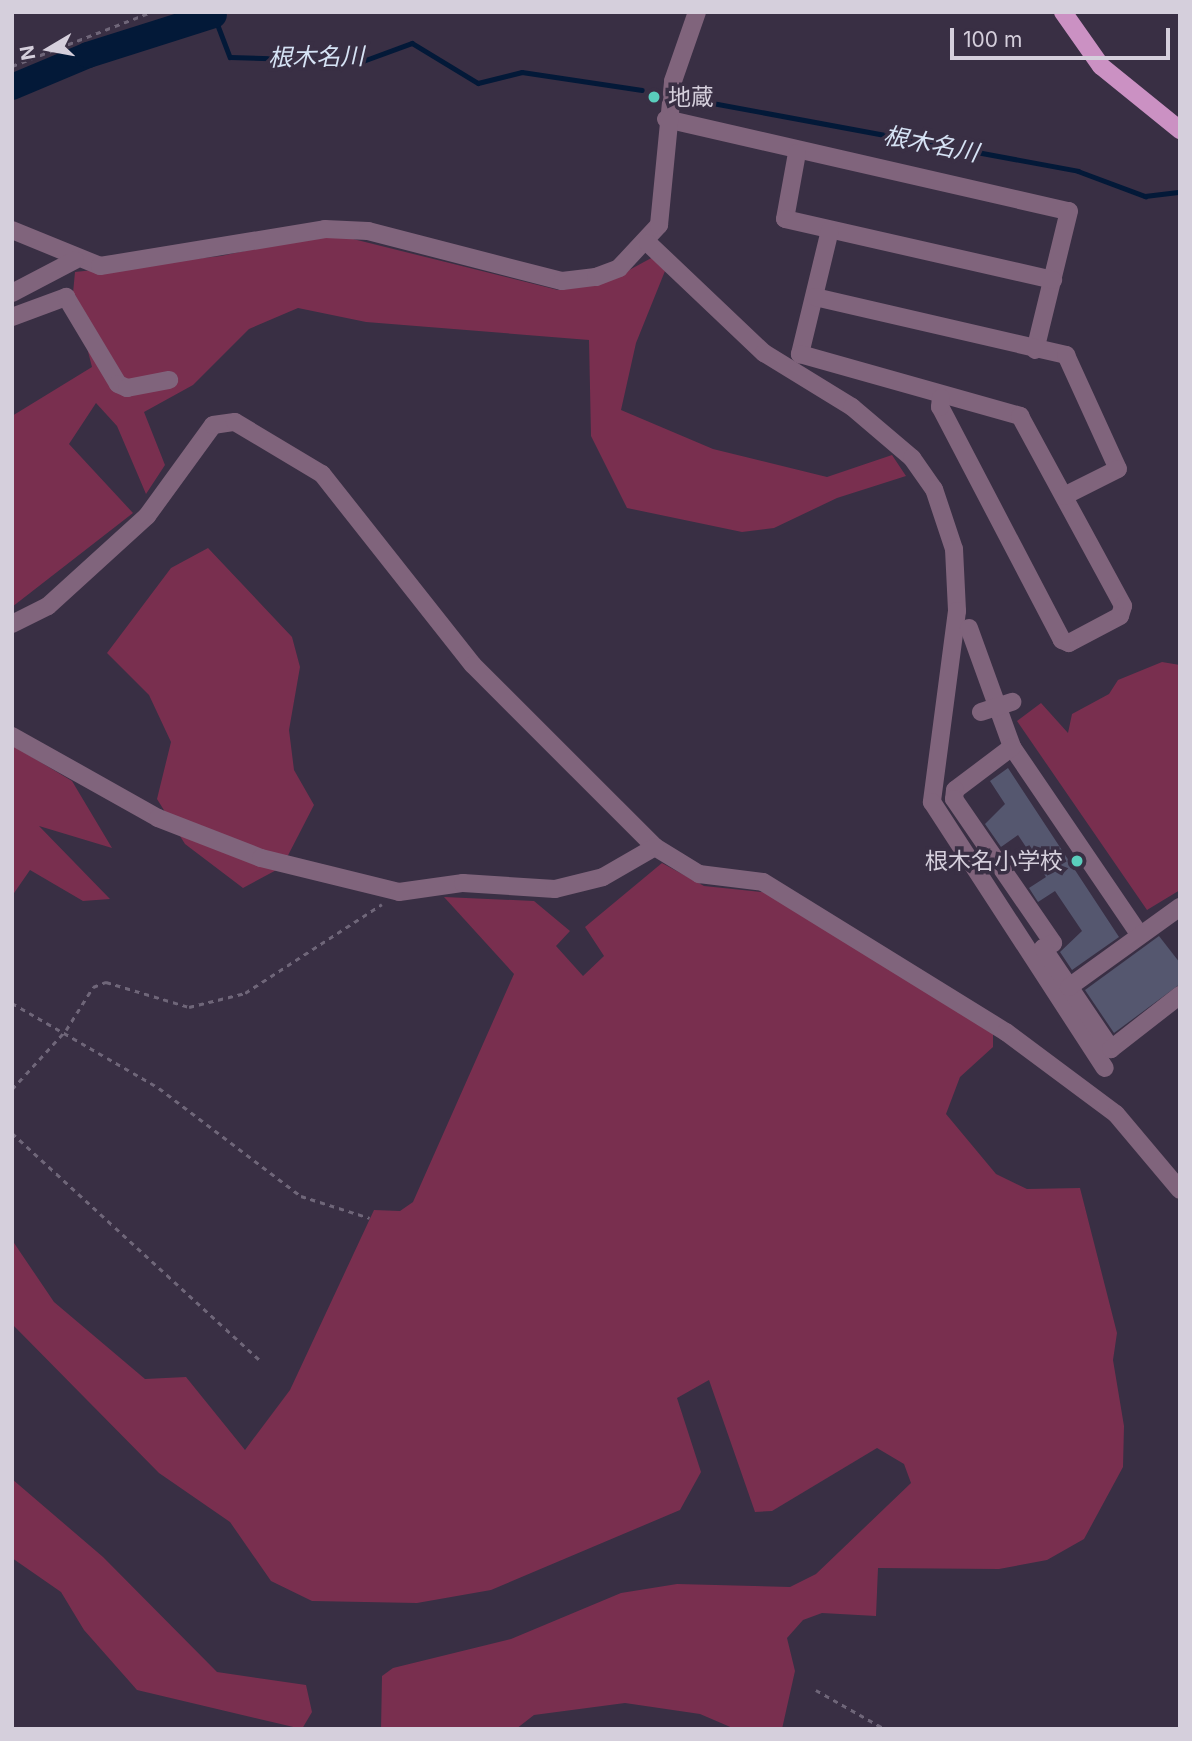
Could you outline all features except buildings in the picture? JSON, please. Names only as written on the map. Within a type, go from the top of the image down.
[{"type":"main road","points":[[1063,12],[1101,66],[1180,130]]},
{"type":"street","points":[[12,230],[75,260],[100,266],[324,229],[368,231],[562,281],[619,268],[648,243],[659,225],[666,120],[696,12]]},
{"type":"street","points":[[666,120],[797,153],[1069,211],[1035,350]]},
{"type":"street","points":[[797,153],[785,219],[1053,280]]},
{"type":"street","points":[[830,230],[800,354],[941,398],[1020,416],[1123,607],[1119,616],[1069,643],[1062,640],[940,407],[941,398]]},
{"type":"street","points":[[648,243],[764,352],[852,407],[912,458],[934,489],[954,549],[957,611],[932,802],[1105,1068]]},
{"type":"street","points":[[12,293],[75,260]]},
{"type":"street","points":[[815,297],[1035,350],[1066,355],[1118,469],[1064,496]]},
{"type":"street","points":[[12,317],[66,298],[118,383],[128,388],[169,380]]},
{"type":"street","points":[[12,624],[48,606],[147,516],[213,425],[235,422],[322,474],[473,665],[655,847],[699,874],[763,882],[1006,1032],[1088,1091],[1138,1134],[1180,1190]]},
{"type":"street","points":[[968,628],[1012,747],[1139,934]]},
{"type":"street","points":[[12,736],[158,818],[261,859],[399,892],[463,883],[555,889],[603,877],[655,847]]},
{"type":"street","points":[[1012,747],[952,795],[1053,943],[1043,948],[1111,1049],[1180,995]]},
{"type":"street","points":[[1069,987],[1180,907]]},
{"type":"street","points":[[1088,1091],[1105,1068],[1180,1006]]},
{"type":"path","points":[[12,66],[151,12]]},
{"type":"path","points":[[12,1089],[66,1030],[93,986],[106,982],[189,1007],[245,993],[399,892]]},
{"type":"path","points":[[12,1003],[66,1030],[225,1135],[302,1196],[370,1218]]},
{"type":"path","points":[[12,1133],[260,1360]]},
{"type":"path","points":[[816,1690],[885,1729]]},
{"type":"shaded area","points":[[329,233],[558,290],[609,281],[655,256],[665,271],[636,343],[621,410],[713,449],[827,477],[892,455],[906,476],[837,498],[774,528],[742,532],[627,508],[591,436],[589,340],[366,322],[298,308],[249,329],[193,385],[144,412],[165,465],[146,494],[117,426],[96,403],[69,444],[133,513],[12,607],[12,416],[92,367],[73,293],[75,272],[221,256]]},
{"type":"shaded area","points":[[208,548],[292,637],[300,667],[289,730],[294,770],[314,805],[282,867],[243,888],[185,844],[157,799],[171,742],[149,695],[107,653],[171,568]]},
{"type":"shaded area","points":[[1162,662],[1180,665],[1180,890],[1147,910],[1017,721],[1041,703],[1068,733],[1072,714],[1109,694],[1118,680]]},
{"type":"shaded area","points":[[12,745],[72,781],[112,848],[39,826],[110,899],[83,901],[30,870],[12,896]]},
{"type":"shaded area","points":[[662,863],[704,886],[772,893],[993,1033],[993,1047],[960,1077],[946,1114],[996,1174],[1027,1189],[1080,1188],[1117,1333],[1113,1360],[1124,1426],[1123,1467],[1084,1539],[1047,1560],[999,1569],[878,1568],[876,1616],[822,1613],[803,1620],[787,1638],[795,1671],[782,1729],[735,1729],[700,1714],[625,1703],[534,1715],[516,1729],[381,1729],[382,1676],[393,1668],[511,1639],[621,1593],[677,1584],[790,1587],[816,1574],[911,1483],[904,1464],[877,1448],[772,1511],[755,1512],[709,1380],[677,1398],[701,1472],[680,1510],[491,1590],[417,1603],[312,1601],[271,1581],[230,1522],[159,1473],[12,1324],[12,1240],[54,1302],[145,1379],[186,1377],[245,1450],[290,1390],[374,1210],[400,1211],[413,1202],[514,974],[444,897],[534,901],[570,931],[556,946],[583,976],[604,956],[585,927]]},
{"type":"shaded area","points":[[12,1479],[103,1557],[217,1672],[306,1685],[312,1712],[302,1729],[137,1690],[84,1630],[61,1592],[12,1558]]},
{"type":"waterway","name":"根木名川","points":[[219,12],[214,15],[230,57],[363,61],[412,43],[478,83],[522,72],[642,90]]},
{"type":"waterway","name":"根木名川","points":[[12,87],[88,55],[214,15]]},
{"type":"waterway","name":"根木名川","points":[[680,97],[1078,171],[1145,196],[1180,192]]},
{"type":"place","name":"地蔵","points":[[654,97]]},
{"type":"place","name":"根木名小学校","points":[[1077,861]]}]
